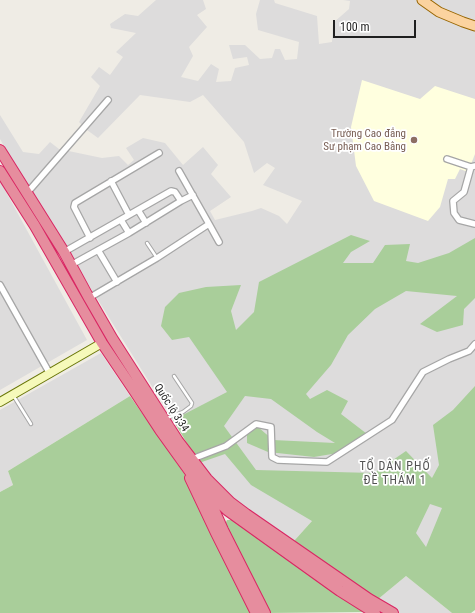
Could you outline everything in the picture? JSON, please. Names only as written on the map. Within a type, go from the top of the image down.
[{"type":"highway","name":"Quốc lộ 3;34","points":[[0,150],[64,252],[112,338],[165,419],[188,462]]},
{"type":"highway","name":"Quốc lộ 3;34","points":[[0,171],[35,226],[102,343],[160,430],[188,462],[230,502],[369,599],[393,613]]},
{"type":"highway","points":[[18,199],[27,193]]},
{"type":"highway","points":[[102,343],[112,338]]},
{"type":"highway","points":[[188,462],[205,490],[220,532],[265,613]]},
{"type":"highway","points":[[188,462],[256,613]]},
{"type":"highway","points":[[205,490],[226,510],[340,591],[375,613]]},
{"type":"highway","points":[[220,532],[225,518],[232,517],[240,520]]},
{"type":"main road","points":[[422,0],[439,12],[475,26]]},
{"type":"street","points":[[27,193],[108,100]]},
{"type":"street","points":[[90,238],[74,207],[76,201],[159,153]]},
{"type":"street","points":[[447,158],[473,167],[464,192],[453,201],[454,213],[459,220],[475,224]]},
{"type":"street","points":[[179,171],[219,242]]},
{"type":"street","points":[[111,181],[129,215]]},
{"type":"street","points":[[64,252],[171,190],[175,192],[182,201]]},
{"type":"street","points":[[71,265],[193,195]]},
{"type":"street","points":[[138,210],[146,222]]},
{"type":"street","points":[[121,220],[129,233]]},
{"type":"street","points":[[89,298],[157,258],[209,224]]},
{"type":"street","points":[[98,250],[117,282]]},
{"type":"street","points":[[0,285],[50,374]]},
{"type":"street","points":[[0,402],[102,343]]},
{"type":"street","points":[[188,462],[226,446],[256,424],[271,427],[272,457],[278,460],[327,462],[392,420],[423,372],[469,351],[475,344]]},
{"type":"lane","points":[[147,243],[157,258]]},
{"type":"lane","points":[[165,419],[183,412],[191,406],[192,403],[174,376]]},
{"type":"lane","points":[[13,395],[31,424]]},
{"type":"shaded area","points":[[156,0],[203,0],[206,9],[197,15],[207,27],[189,47],[193,56],[181,77],[198,81],[211,64],[219,69],[216,82],[231,81],[235,68],[249,65],[247,57],[233,59],[229,45],[245,45],[260,59],[272,58],[275,49],[280,49],[285,60],[297,59],[299,42],[258,30],[256,14],[260,0],[274,0],[275,3],[317,16],[319,44],[332,42],[333,23],[349,9],[350,1],[343,0],[475,0],[475,496],[470,580],[312,521],[294,541],[223,492],[199,463],[23,180],[0,139],[0,115],[23,152],[39,154],[50,142],[59,149],[102,158],[119,156],[128,165],[134,160],[126,148],[143,138],[165,143],[183,165],[203,147],[218,165],[211,174],[231,197],[210,211],[215,220],[261,208],[279,216],[287,224],[302,201],[263,185],[275,168],[267,163],[254,173],[244,142],[203,95],[190,102],[140,95],[98,138],[79,122],[100,86],[91,77],[99,67],[110,75],[123,57],[116,52],[136,33],[111,28],[110,24],[125,14],[138,16]]},
{"type":"shaded area","name":"Trường Cao đẳng Sư phạm Cao Bằng","points":[[362,80],[420,99],[435,86],[475,99],[475,154],[468,172],[460,169],[455,179],[448,179],[440,207],[428,221],[374,201],[356,166],[351,127]]},
{"type":"shaded area","points":[[0,181],[87,340],[0,390]]},
{"type":"shaded area","points":[[101,353],[130,396],[8,471],[13,485],[0,492],[0,410]]},
{"type":"shaded area","points":[[406,576],[452,613],[364,613]]},
{"type":"green space","points":[[351,235],[370,241],[351,252],[343,263],[373,263],[385,245],[410,244],[406,261],[418,263],[449,253],[475,238],[475,298],[464,309],[463,325],[437,332],[420,324],[457,296],[406,291],[375,309],[348,335],[331,365],[306,394],[310,399],[327,390],[348,401],[341,414],[371,437],[344,452],[314,457],[268,452],[247,443],[247,430],[258,427],[273,440],[335,443],[271,399],[245,396],[224,426],[256,470],[374,473],[406,451],[432,478],[439,465],[433,425],[453,410],[475,386],[475,610],[471,613],[452,613],[406,576],[377,600],[350,585],[294,541],[312,521],[251,485],[225,454],[199,463],[173,420],[227,392],[189,337],[172,340],[161,326],[165,307],[179,293],[206,287],[241,285],[231,311],[236,330],[254,312],[259,282]],"holes":[[[430,504],[442,508],[426,547],[416,533]]]},
{"type":"green space","points":[[130,396],[186,476],[253,613],[0,613],[0,492],[13,485],[8,471]]},
{"type":"green space","points":[[227,520],[233,520],[324,586],[365,612],[267,613],[225,524]]},
{"type":"place","name":"Trường Cao đẳng Sư phạm Cao Bằng","points":[[414,140]]},
{"type":"district","name":"TỔ DÂN PHỐ ĐỀ THÁM 1","points":[[395,474]]}]
